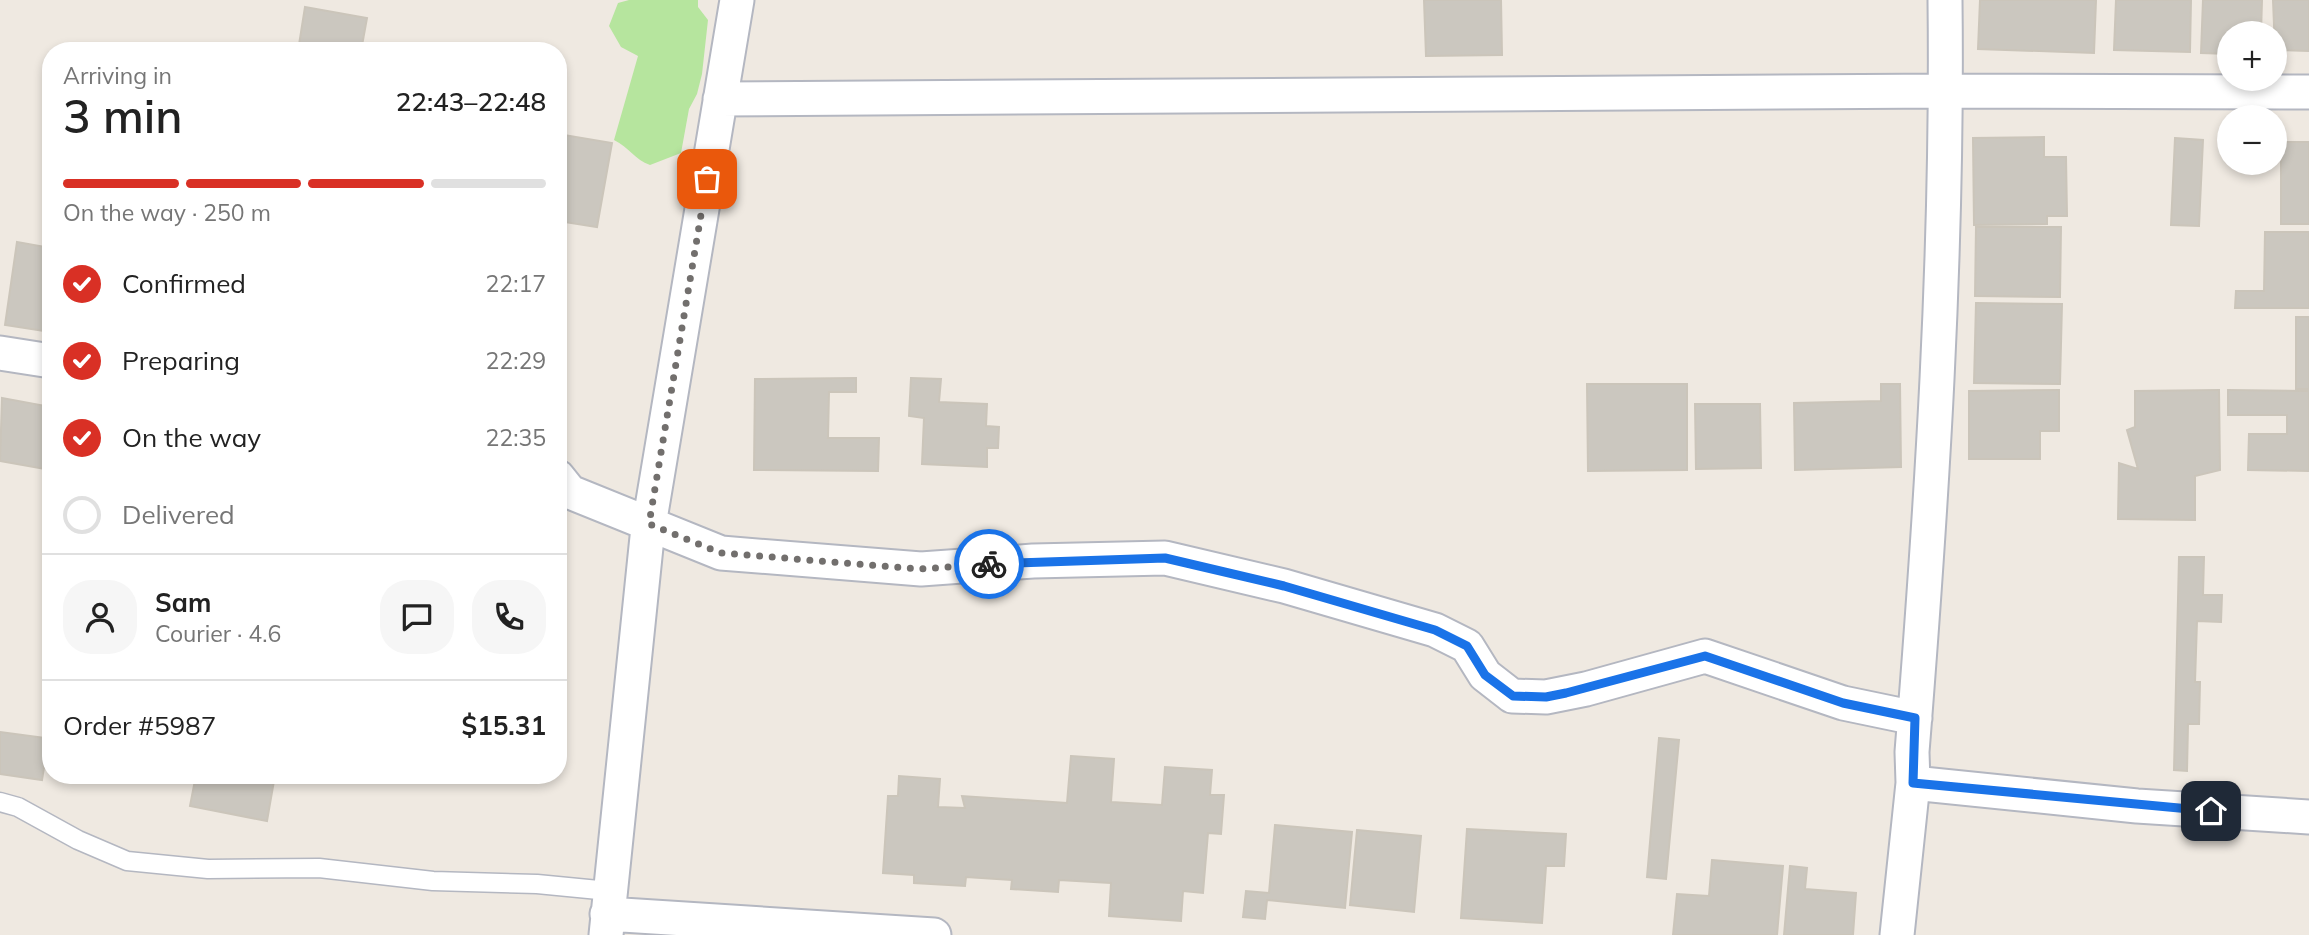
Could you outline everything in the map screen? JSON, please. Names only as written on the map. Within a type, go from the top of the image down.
[{"type":"street","points":[[737,0],[649,524],[607,913],[934,935]]},
{"type":"street","points":[[1897,935],[1913,783],[1915,718],[1932,508],[1946,91],[1945,0]]},
{"type":"street","points":[[720,99],[1946,91],[2309,92]]},
{"type":"street","points":[[0,353],[42,360]]},
{"type":"street","points":[[567,488],[570,492],[721,553],[806,562],[920,569],[1032,561],[1165,558],[1284,586],[1435,630],[1467,646],[1485,675],[1513,696],[1559,694],[1705,656],[1843,703],[1915,718]]},
{"type":"street","points":[[1913,783],[2137,806],[2309,817]]},
{"type":"lane","points":[[0,802],[18,807],[78,839],[127,860],[208,869],[318,868],[433,881],[537,884],[607,913]]},
{"type":"green space","points":[[629,0],[698,0],[698,7],[708,20],[702,74],[697,94],[689,109],[681,153],[650,165],[614,140],[638,56],[621,47],[609,26],[618,3]]},
{"type":"building","points":[[1424,0],[1501,0],[1502,55],[1426,56]]},
{"type":"building","points":[[1980,0],[2096,0],[2094,53],[1978,49]]},
{"type":"building","points":[[2116,0],[2191,0],[2190,52],[2114,50]]},
{"type":"building","points":[[2203,0],[2262,0],[2261,21],[2217,21],[2217,54],[2201,53]]},
{"type":"building","points":[[2273,0],[2309,0],[2309,51],[2287,50],[2287,21],[2274,21]]},
{"type":"building","points":[[305,7],[367,18],[363,42],[299,42]]},
{"type":"building","points":[[567,136],[612,143],[597,227],[567,222]]},
{"type":"building","points":[[2044,137],[2044,157],[2066,157],[2067,216],[2047,216],[2047,224],[1974,225],[1973,138]]},
{"type":"building","points":[[2175,138],[2203,140],[2199,226],[2171,225]]},
{"type":"building","points":[[2287,142],[2309,142],[2309,224],[2281,224],[2281,175],[2287,175]]},
{"type":"building","points":[[1976,227],[2061,227],[2060,297],[1975,296]]},
{"type":"building","points":[[2265,232],[2309,232],[2309,308],[2235,308],[2236,291],[2264,291]]},
{"type":"building","points":[[17,242],[42,246],[42,331],[5,325]]},
{"type":"building","points":[[1976,303],[2062,304],[2060,384],[1974,383]]},
{"type":"building","points":[[2296,317],[2309,317],[2309,389],[2296,389]]},
{"type":"building","points":[[856,378],[856,392],[829,392],[828,438],[879,438],[878,471],[754,470],[755,379]]},
{"type":"building","points":[[911,378],[941,379],[939,402],[987,404],[986,426],[999,427],[998,448],[987,448],[987,467],[922,464],[924,418],[909,416]]},
{"type":"building","points":[[1587,384],[1687,384],[1687,470],[1588,471]]},
{"type":"building","points":[[1881,384],[1900,384],[1901,467],[1795,470],[1794,403],[1881,401]]},
{"type":"building","points":[[2059,390],[2059,431],[2040,431],[2040,459],[1969,459],[1969,391]]},
{"type":"building","points":[[2219,390],[2220,470],[2195,476],[2195,520],[2118,519],[2119,463],[2138,469],[2127,430],[2135,427],[2135,391]]},
{"type":"building","points":[[2228,390],[2309,391],[2309,471],[2248,470],[2249,434],[2287,434],[2287,415],[2228,415]]},
{"type":"building","points":[[2,398],[42,405],[42,468],[0,461]]},
{"type":"building","points":[[1695,404],[1760,404],[1761,468],[1696,469]]},
{"type":"building","points":[[2179,557],[2204,557],[2203,595],[2222,595],[2221,622],[2197,621],[2195,682],[2200,682],[2199,724],[2188,724],[2187,771],[2174,770]]},
{"type":"building","points":[[0,732],[42,738],[42,780],[0,774]]},
{"type":"building","points":[[1659,738],[1679,740],[1666,879],[1647,877]]},
{"type":"building","points":[[1071,756],[1114,759],[1111,802],[1162,805],[1165,767],[1212,770],[1210,795],[1224,795],[1221,834],[1208,833],[1203,893],[1183,891],[1181,921],[1109,916],[1111,883],[1059,880],[1058,892],[1011,889],[1012,880],[966,877],[965,886],[914,883],[914,875],[883,873],[888,796],[898,796],[899,776],[940,779],[938,807],[965,808],[962,796],[1067,803]]},
{"type":"building","points":[[194,784],[273,784],[267,821],[190,806]]},
{"type":"building","points":[[1275,825],[1352,832],[1345,908],[1267,900],[1265,919],[1243,917],[1246,891],[1269,893]]},
{"type":"building","points":[[1467,829],[1566,834],[1564,866],[1546,866],[1542,923],[1461,918]]},
{"type":"building","points":[[1357,830],[1421,836],[1414,912],[1350,905]]},
{"type":"building","points":[[1712,860],[1783,866],[1777,935],[1673,935],[1677,894],[1709,896]]},
{"type":"building","points":[[1790,866],[1807,868],[1805,889],[1856,893],[1853,935],[1784,935]]},
{"type":"way so far","points":[[707,179],[649,524],[721,553],[806,562],[920,569],[989,564]]},
{"type":"route","points":[[989,564],[1165,558],[1284,586],[1435,630],[1467,646],[1485,675],[1513,696],[1546,697],[1586,689],[1705,656],[1843,703],[1915,718],[1913,783],[2211,811]]}]
